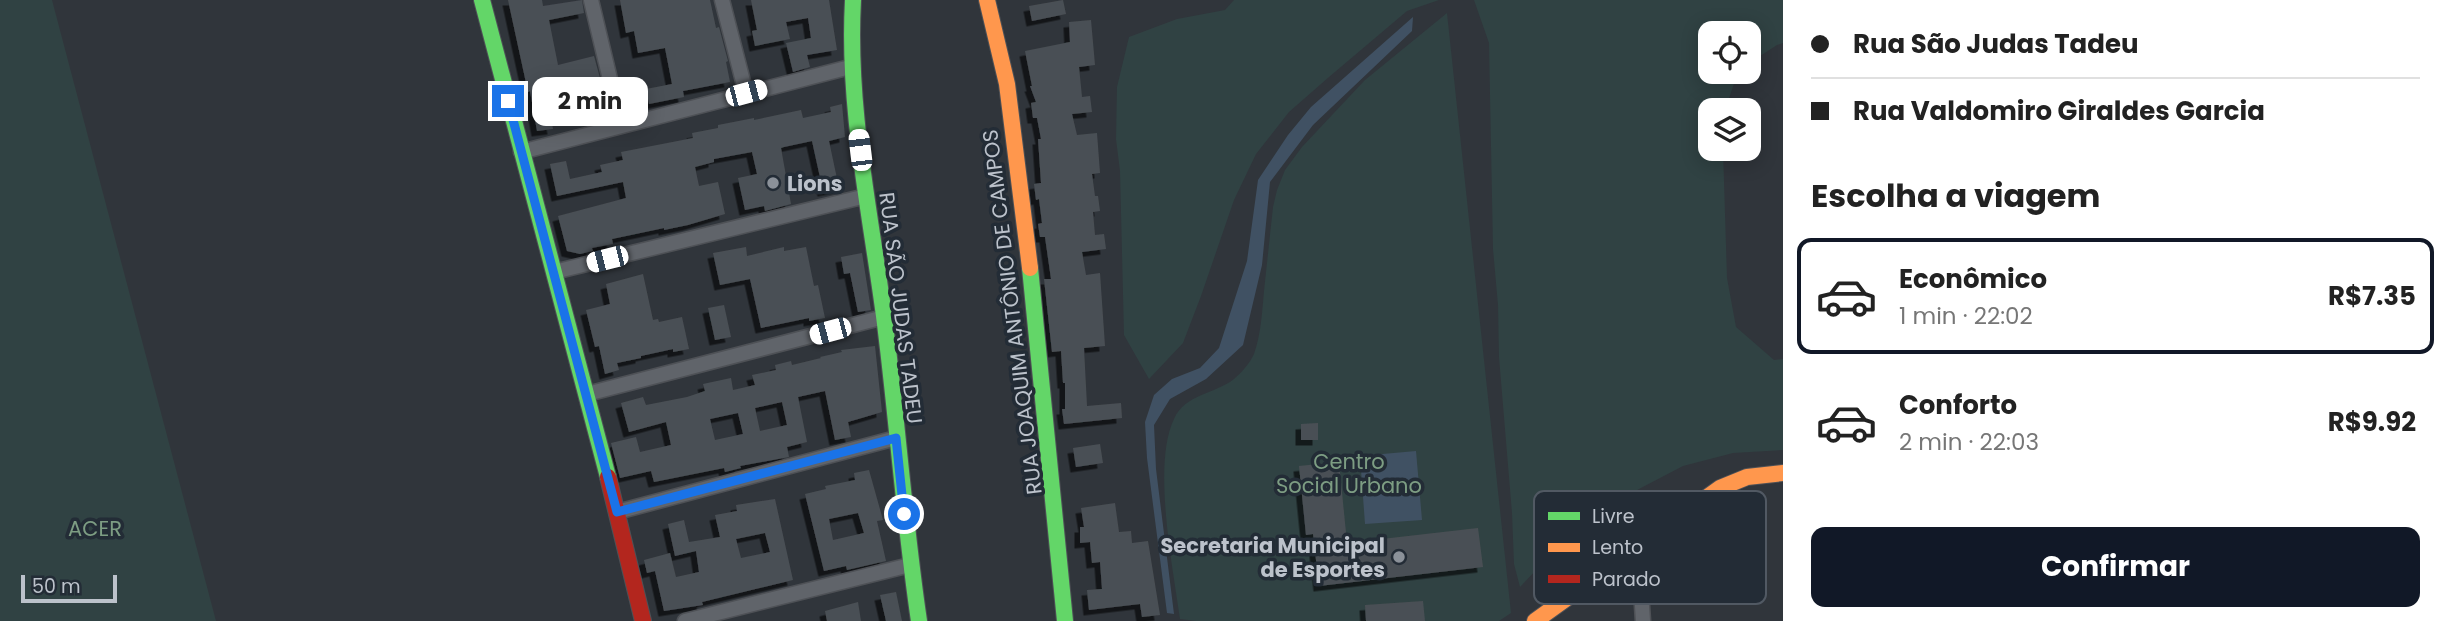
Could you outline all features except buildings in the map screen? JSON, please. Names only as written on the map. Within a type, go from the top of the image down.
[{"type":"street","points":[[482,0],[587,394],[643,621]]},
{"type":"street","points":[[591,0],[621,125]]},
{"type":"street","points":[[722,0],[746,93]]},
{"type":"street","name":"RUA SÃO JUDAS TADEU","points":[[853,0],[850,67],[884,317],[910,565],[919,621]]},
{"type":"street","name":"RUA JOAQUIM ANTÔNIO DE CAMPOS","points":[[987,0],[998,44],[1018,158],[1045,392],[1065,621]]},
{"type":"street","points":[[521,152],[850,67]]},
{"type":"street","points":[[554,272],[866,196]]},
{"type":"street","points":[[587,394],[884,317]]},
{"type":"street","points":[[617,512],[896,438]]},
{"type":"street","points":[[1719,491],[1747,477],[1783,473]]},
{"type":"street","points":[[685,621],[910,565]]},
{"type":"street","points":[[1535,621],[1558,604]]},
{"type":"green space","name":"ACER","points":[[0,0],[52,0],[216,621],[0,621]]},
{"type":"green space","points":[[1234,0],[1439,0],[1407,11],[1289,112],[1256,154],[1234,200],[1183,343],[1149,379],[1124,335],[1120,171],[1116,139],[1117,87],[1129,37],[1177,19],[1225,10]]},
{"type":"green space","points":[[1474,0],[1783,0],[1783,43],[1761,55],[1761,21],[1698,21],[1698,84],[1734,84],[1729,98],[1698,98],[1698,161],[1723,161],[1727,278],[1736,327],[1774,360],[1783,359],[1783,450],[1733,453],[1683,466],[1636,491],[1534,491],[1534,572],[1520,587],[1514,564],[1493,249],[1489,43]]},
{"type":"green space","name":"Centro Social Urbano","points":[[1447,13],[1511,613],[1499,621],[1180,619],[1164,489],[1168,438],[1174,419],[1185,404],[1234,379],[1254,354],[1261,323],[1273,207],[1285,170],[1302,147],[1365,80]]},
{"type":"water","points":[[1413,17],[1412,31],[1313,125],[1270,182],[1262,265],[1243,345],[1206,379],[1170,399],[1154,425],[1156,469],[1174,614],[1167,613],[1147,458],[1145,422],[1154,395],[1172,379],[1200,368],[1219,348],[1247,261],[1258,180],[1288,135],[1311,107]]},
{"type":"water","points":[[1416,451],[1422,520],[1365,524],[1360,456]]},
{"type":"traffic: fast","points":[[482,0],[608,477]]},
{"type":"traffic: fast","points":[[853,0],[856,119],[884,316],[919,621]]},
{"type":"traffic: fast","points":[[1030,268],[1065,621]]},
{"type":"traffic: slow","points":[[987,0],[1007,84],[1030,268]]},
{"type":"traffic: slow","points":[[1716,491],[1747,477],[1783,473]]},
{"type":"traffic: slow","points":[[1535,621],[1559,604]]},
{"type":"traffic: jam","points":[[608,477],[643,621]]},
{"type":"place","name":"Lions","points":[[773,183]]},
{"type":"place","name":"Secretaria Municipal de Esportes","points":[[1399,557]]},
{"type":"route","points":[[508,101],[617,512],[896,438],[904,514]]}]
